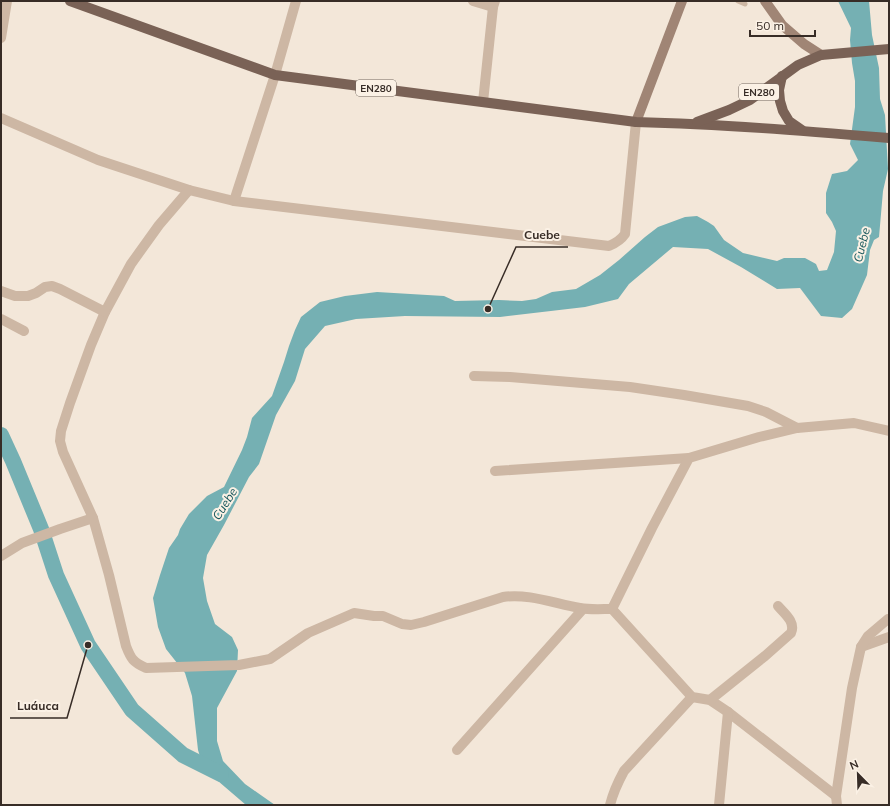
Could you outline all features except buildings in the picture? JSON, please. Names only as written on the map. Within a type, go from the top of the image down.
[{"type":"main road","name":"EN280","points":[[70,1],[275,75],[636,122],[804,130],[889,138]]},
{"type":"main road","points":[[636,122],[682,1]]},
{"type":"main road","points":[[765,1],[782,25],[804,44],[822,55]]},
{"type":"main road","name":"EN280","points":[[694,124],[750,100],[798,65],[822,55],[888,50]]},
{"type":"main road","points":[[782,76],[779,90],[780,102],[783,111],[788,121],[804,130]]},
{"type":"street","points":[[1,38],[7,1]]},
{"type":"street","points":[[234,202],[275,75],[296,1]]},
{"type":"street","points":[[473,1],[494,4],[483,102]]},
{"type":"street","points":[[1,118],[98,160],[189,190],[234,202],[609,246],[617,243],[625,234],[636,122]]},
{"type":"street","points":[[189,190],[159,225],[131,264],[105,312],[91,345],[61,431],[60,441],[63,452],[93,518],[109,575],[126,646],[136,663],[146,668],[238,665],[270,659],[308,633],[354,613],[383,616],[402,624],[411,625],[503,597],[513,596],[583,609],[612,609],[692,697],[710,700],[728,712],[837,801]]},
{"type":"street","points":[[1,291],[15,296],[28,296],[45,287],[52,286],[105,312]]},
{"type":"street","points":[[1,319],[24,331]]},
{"type":"street","points":[[474,376],[510,377],[630,387],[684,395],[748,406],[766,412],[797,428]]},
{"type":"street","points":[[495,472],[689,458],[759,437],[797,428],[854,423],[889,431]]},
{"type":"street","points":[[612,609],[689,458]]},
{"type":"street","points":[[1,556],[22,543],[93,518]]},
{"type":"street","points":[[710,700],[791,633],[793,625],[778,606]]},
{"type":"street","points":[[457,750],[583,609]]},
{"type":"street","points":[[837,801],[852,688],[861,647],[868,636],[889,620]]},
{"type":"street","points":[[861,647],[889,637]]},
{"type":"street","points":[[610,805],[617,783],[624,771],[692,697]]},
{"type":"street","points":[[719,805],[728,712]]},
{"type":"lane","points":[[738,1],[745,4]]},
{"type":"water","points":[[838,1],[869,1],[872,35],[879,68],[880,99],[885,115],[888,169],[883,191],[879,237],[874,240],[870,250],[867,275],[852,309],[842,318],[821,316],[800,288],[777,289],[708,249],[673,247],[629,284],[618,299],[585,307],[500,317],[405,316],[356,319],[325,326],[305,349],[295,381],[276,415],[259,464],[249,477],[207,555],[203,578],[207,601],[215,624],[232,637],[238,650],[237,671],[217,708],[217,741],[223,761],[245,784],[275,805],[246,805],[204,769],[198,750],[192,696],[185,673],[166,649],[158,627],[153,598],[169,548],[178,535],[180,529],[189,514],[207,496],[224,487],[242,450],[252,418],[272,396],[289,346],[301,317],[320,302],[345,296],[377,292],[444,296],[455,301],[522,301],[536,299],[552,292],[576,289],[600,275],[658,227],[685,217],[697,216],[708,222],[714,226],[724,240],[743,253],[777,261],[784,258],[805,258],[816,264],[819,271],[827,270],[834,252],[836,231],[826,213],[826,193],[832,174],[847,171],[858,160],[850,144],[855,107],[855,81],[850,40],[851,28]]},
{"type":"waterway","points":[[1,435],[41,529],[56,575],[88,645],[132,710],[183,755],[221,774]]},
{"type":"place","name":"Cuebe","points":[[488,309]]},
{"type":"place","name":"Luáuca","points":[[88,645]]}]
